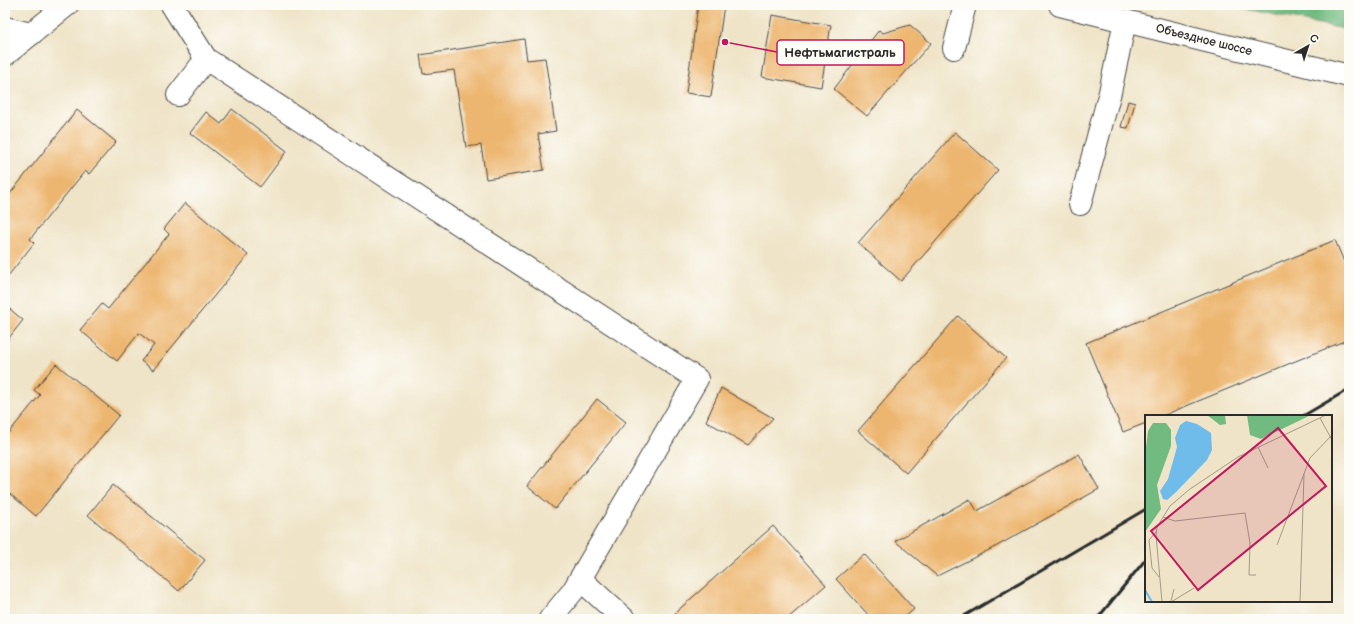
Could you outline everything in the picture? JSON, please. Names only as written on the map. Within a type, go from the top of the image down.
[{"type":"main road","points":[[5,55],[67,5]]},
{"type":"main road","points":[[172,5],[206,59],[697,379],[573,592],[550,619]]},
{"type":"main road","points":[[954,48],[965,5]]},
{"type":"main road","name":"Объездное шоссе","points":[[1060,5],[1349,76]]},
{"type":"main road","points":[[1080,204],[1110,92],[1125,21]]},
{"type":"main road","points":[[5,28],[31,34]]},
{"type":"main road","points":[[5,38],[31,34]]},
{"type":"main road","points":[[178,95],[206,59]]},
{"type":"main road","points":[[580,578],[624,619]]},
{"type":"green space","points":[[1227,5],[1349,5],[1349,30]]},
{"type":"building","points":[[698,5],[724,5],[711,97],[686,93]]},
{"type":"building","points":[[772,15],[831,25],[821,87],[762,77]]},
{"type":"building","points":[[910,25],[931,43],[867,116],[834,89],[879,30],[883,33]]},
{"type":"building","points":[[524,39],[527,60],[545,58],[556,131],[538,134],[544,170],[486,179],[481,145],[466,147],[454,70],[423,74],[420,55]]},
{"type":"building","points":[[1128,101],[1135,103],[1128,128],[1121,127]]},
{"type":"building","points":[[232,109],[287,151],[260,187],[190,133],[206,112],[221,124]]},
{"type":"building","points":[[77,110],[116,142],[89,174],[85,171],[30,239],[34,243],[8,276],[5,273],[5,200]]},
{"type":"building","points":[[955,132],[998,170],[901,281],[858,243]]},
{"type":"building","points":[[185,203],[248,255],[153,370],[141,361],[154,345],[139,333],[117,361],[80,330],[102,304],[108,309],[169,234],[164,229]]},
{"type":"building","points":[[1335,240],[1349,274],[1349,339],[1164,415],[1145,415],[1145,423],[1123,432],[1086,343]]},
{"type":"building","points":[[5,305],[23,320],[5,343]]},
{"type":"building","points":[[958,316],[1006,358],[906,473],[858,431]]},
{"type":"building","points":[[56,364],[119,415],[36,516],[10,494],[5,499],[5,437],[40,395],[34,390]]},
{"type":"building","points":[[721,388],[773,418],[748,445],[706,421]]},
{"type":"building","points":[[597,399],[626,422],[555,509],[527,486]]},
{"type":"building","points":[[1079,454],[1099,489],[997,546],[937,576],[895,541],[970,499],[977,511]]},
{"type":"building","points":[[113,485],[205,560],[179,591],[88,515]]},
{"type":"building","points":[[773,526],[826,585],[787,619],[681,619],[675,613]]},
{"type":"building","points":[[864,554],[914,609],[903,619],[872,619],[836,579]]},
{"type":"railway","points":[[1305,415],[1349,389]]},
{"type":"railway","points":[[959,619],[1145,510]]},
{"type":"railway","points":[[1097,619],[1145,560]]},
{"type":"place","name":"Нефтьмагистраль","points":[[725,42]]}]
